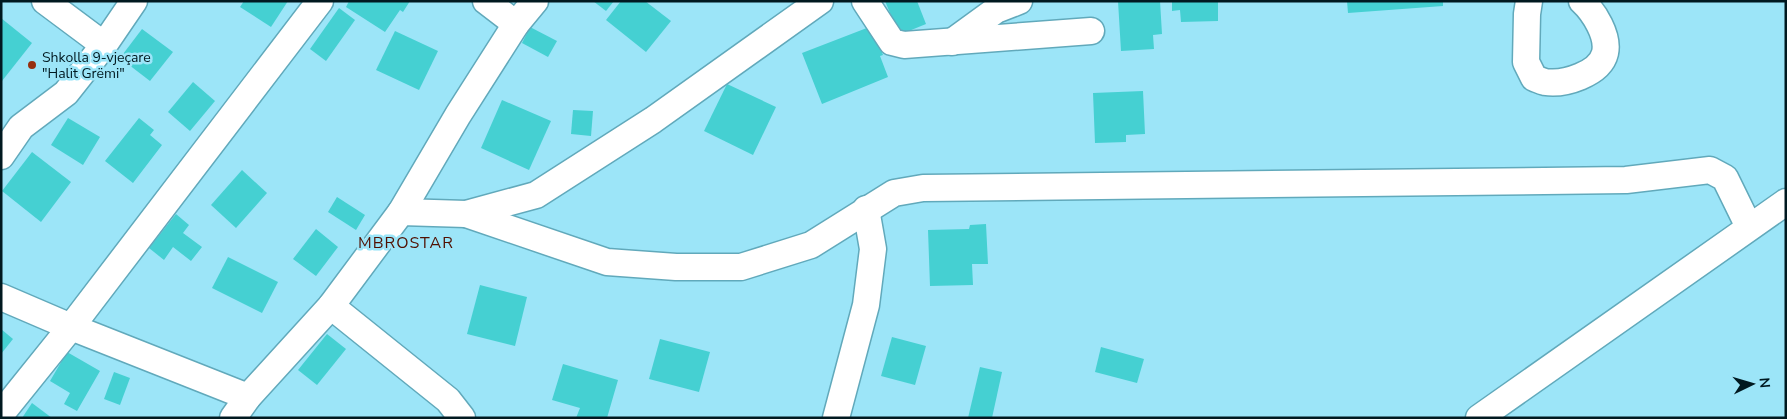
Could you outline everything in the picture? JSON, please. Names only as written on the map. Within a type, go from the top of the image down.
[{"type":"street","points":[[45,1],[104,45]]},
{"type":"street","points":[[1,156],[21,127],[66,93],[104,45],[134,1]]},
{"type":"street","points":[[1,414],[71,327],[320,1]]},
{"type":"street","points":[[486,1],[516,24]]},
{"type":"street","points":[[234,418],[248,397],[331,306],[401,212],[458,115],[516,24],[535,1]]},
{"type":"street","points":[[401,212],[466,214],[536,196],[653,120],[820,1]]},
{"type":"street","points":[[865,1],[892,42],[904,45],[1091,31]]},
{"type":"street","points":[[951,42],[996,10],[1019,1]]},
{"type":"street","points":[[1529,1],[1526,62],[1534,78],[1546,82],[1565,81],[1584,76],[1599,64],[1605,53],[1605,42],[1599,21],[1590,8],[1582,1]]},
{"type":"street","points":[[466,214],[608,262],[676,267],[741,267],[810,245],[894,192],[922,188],[1626,180],[1710,170],[1725,178],[1748,228]]},
{"type":"street","points":[[1479,418],[1786,202]]},
{"type":"street","points":[[836,418],[866,305],[873,249],[866,209]]},
{"type":"street","points":[[1,297],[71,327],[248,397]]},
{"type":"street","points":[[331,306],[448,400],[462,418]]},
{"type":"building","points":[[244,1],[288,1],[271,27],[240,7]]},
{"type":"building","points":[[349,1],[410,1],[403,12],[400,10],[385,32],[346,7]]},
{"type":"building","points":[[593,1],[614,1],[606,11]]},
{"type":"building","points":[[621,1],[645,1],[671,21],[646,52],[606,20]]},
{"type":"building","points":[[885,1],[917,1],[926,24],[899,35]]},
{"type":"building","points":[[1118,1],[1160,1],[1162,34],[1153,35],[1154,49],[1121,51]]},
{"type":"building","points":[[1172,1],[1218,1],[1218,21],[1181,22],[1180,10],[1172,11]]},
{"type":"building","points":[[1347,1],[1443,1],[1443,6],[1348,13]]},
{"type":"building","points":[[339,8],[355,20],[326,61],[310,49]]},
{"type":"building","name":"Shkolla 9-vjeçare \"Halit Grëmi\"","points":[[1,18],[32,43],[2,81],[1,80]]},
{"type":"building","points":[[872,26],[883,55],[880,56],[888,77],[822,104],[802,53]]},
{"type":"building","points":[[530,27],[557,41],[548,57],[522,43]]},
{"type":"building","points":[[142,29],[173,52],[150,81],[120,58]]},
{"type":"building","points":[[395,31],[438,51],[419,90],[376,70]]},
{"type":"building","points":[[193,82],[215,101],[190,131],[168,112]]},
{"type":"building","points":[[727,84],[776,107],[753,155],[704,131]]},
{"type":"building","points":[[1143,91],[1145,134],[1126,135],[1126,142],[1095,143],[1093,93]]},
{"type":"building","points":[[502,100],[551,121],[529,170],[481,148]]},
{"type":"building","points":[[573,110],[593,111],[591,136],[571,134]]},
{"type":"building","points":[[68,118],[100,137],[83,165],[51,145]]},
{"type":"building","points":[[139,118],[154,130],[150,135],[162,145],[133,183],[105,161]]},
{"type":"building","points":[[32,152],[71,182],[41,222],[2,191]]},
{"type":"building","points":[[242,170],[267,193],[236,228],[211,205]]},
{"type":"building","points":[[337,197],[365,215],[356,230],[328,212]]},
{"type":"building","points":[[176,214],[189,225],[183,233],[202,247],[191,261],[173,247],[164,260],[149,248]]},
{"type":"building","points":[[986,224],[988,264],[972,264],[973,285],[930,286],[928,230],[969,229],[970,225]]},
{"type":"building","points":[[316,229],[338,247],[316,276],[293,259]]},
{"type":"building","points":[[228,257],[278,282],[262,313],[212,288]]},
{"type":"building","points":[[480,285],[527,297],[515,346],[467,334]]},
{"type":"building","points":[[1,329],[13,339],[1,354]]},
{"type":"building","points":[[327,334],[346,349],[317,385],[298,370]]},
{"type":"building","points":[[892,337],[926,346],[915,385],[881,376]]},
{"type":"building","points":[[660,339],[710,352],[699,392],[649,379]]},
{"type":"building","points":[[1101,347],[1144,359],[1137,383],[1095,372]]},
{"type":"building","points":[[67,352],[100,371],[77,411],[64,404],[70,393],[50,381]]},
{"type":"building","points":[[563,364],[618,380],[607,418],[576,418],[580,408],[552,400]]},
{"type":"building","points":[[980,367],[1002,372],[992,418],[968,418]]},
{"type":"building","points":[[114,372],[130,378],[120,405],[104,399]]},
{"type":"building","points":[[32,403],[52,418],[22,418]]},
{"type":"place","name":"Shkolla 9-vjeçare \"Halit Grëmi\"","points":[[32,65]]},
{"type":"district","name":"MBROSTAR","points":[[406,242]]}]
